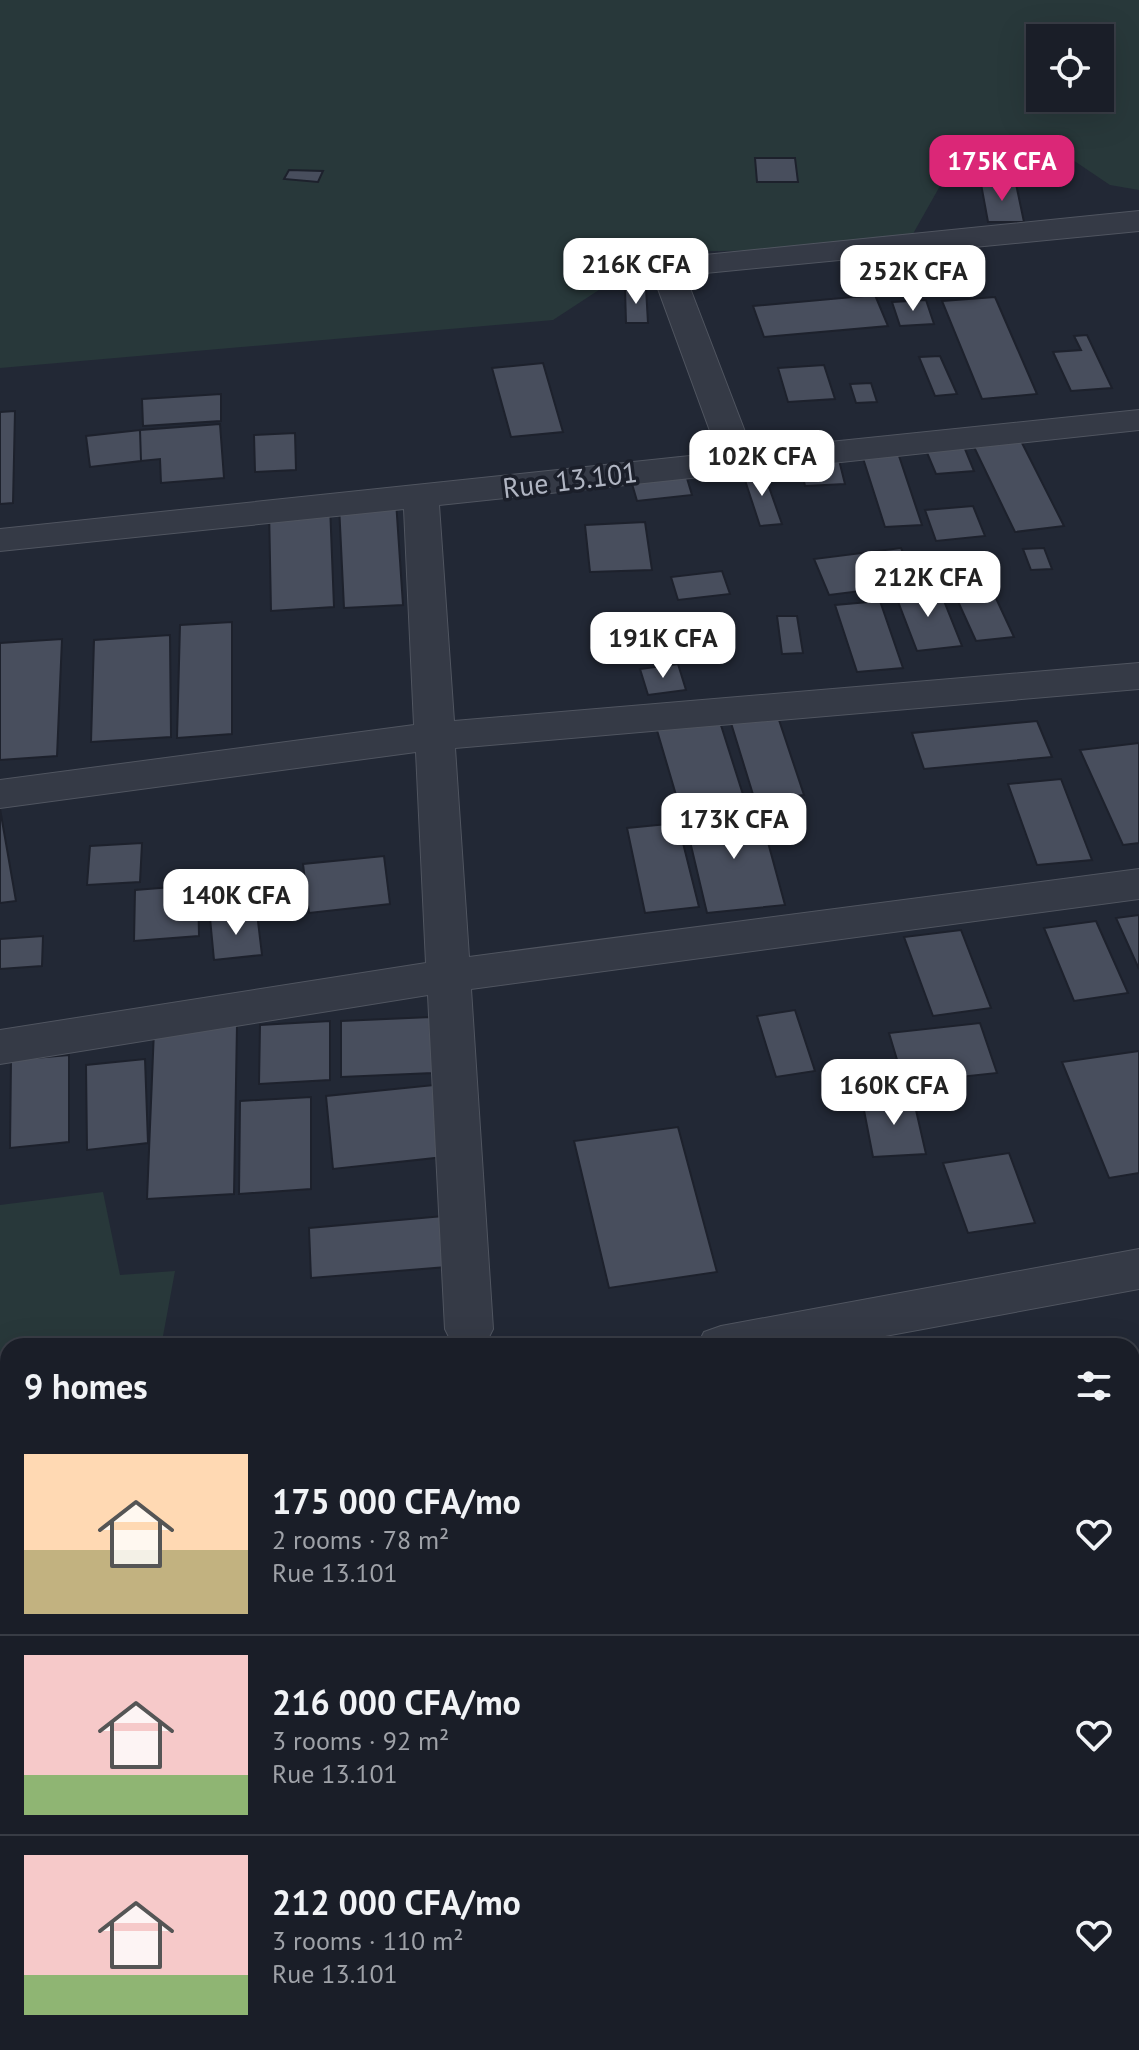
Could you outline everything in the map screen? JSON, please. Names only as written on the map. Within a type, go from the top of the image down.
[{"type":"street","points":[[738,460],[666,267],[1139,221]]},
{"type":"street","name":"Rue 13.101","points":[[0,540],[1139,420]]},
{"type":"street","points":[[421,498],[469,1329]]},
{"type":"street","points":[[0,794],[435,736],[1139,676]]},
{"type":"street","points":[[0,1047],[448,976],[1139,884]]},
{"type":"street","points":[[764,1338],[1139,1269]]},
{"type":"shaded area","points":[[0,0],[1139,0],[1139,190],[1110,185],[1061,152],[1011,148],[958,154],[905,248],[657,252],[553,320],[0,368]]},
{"type":"shaded area","points":[[103,1192],[120,1275],[175,1271],[163,1336],[266,1338],[0,1338],[0,1205]]},
{"type":"building","points":[[755,158],[795,158],[798,182],[757,182]]},
{"type":"building","points":[[289,170],[323,171],[318,182],[284,179]]},
{"type":"building","points":[[981,184],[1016,184],[1024,222],[988,222]]},
{"type":"building","points":[[625,288],[646,288],[648,323],[626,323]]},
{"type":"building","points":[[875,295],[888,326],[764,337],[753,306]]},
{"type":"building","points":[[995,297],[1037,394],[982,399],[942,301]]},
{"type":"building","points":[[926,300],[934,324],[900,326],[892,302]]},
{"type":"building","points":[[1087,335],[1112,388],[1071,391],[1053,352],[1081,350],[1074,336]]},
{"type":"building","points":[[940,356],[957,394],[935,396],[919,357]]},
{"type":"building","points":[[543,363],[563,432],[511,437],[492,368]]},
{"type":"building","points":[[824,365],[835,399],[788,402],[778,368]]},
{"type":"building","points":[[871,383],[877,402],[856,403],[850,384]]},
{"type":"building","points":[[221,394],[221,421],[143,426],[142,399]]},
{"type":"building","points":[[15,411],[13,503],[0,504],[0,412]]},
{"type":"building","points":[[220,424],[224,478],[161,483],[160,459],[141,461],[140,430]]},
{"type":"building","points":[[140,430],[141,461],[90,467],[86,436]]},
{"type":"building","points":[[295,433],[296,470],[255,472],[254,435]]},
{"type":"building","points":[[1021,441],[1064,526],[1015,532],[974,447]]},
{"type":"building","points":[[963,444],[974,471],[936,474],[925,448]]},
{"type":"building","points":[[897,450],[922,525],[885,527],[861,452]]},
{"type":"building","points":[[838,456],[845,484],[805,486],[799,458]]},
{"type":"building","points":[[683,465],[692,495],[637,501],[628,470]]},
{"type":"building","points":[[763,470],[782,524],[760,526],[742,471]]},
{"type":"building","points":[[396,501],[403,605],[344,608],[339,505]]},
{"type":"building","points":[[330,505],[334,607],[271,611],[269,508]]},
{"type":"building","points":[[973,506],[985,536],[936,541],[925,510]]},
{"type":"building","points":[[645,522],[652,570],[590,572],[585,525]]},
{"type":"building","points":[[901,548],[917,584],[829,595],[814,559]]},
{"type":"building","points":[[1044,548],[1052,569],[1031,570],[1023,549]]},
{"type":"building","points":[[722,571],[730,594],[678,600],[671,577]]},
{"type":"building","points":[[988,581],[1014,637],[976,641],[951,586]]},
{"type":"building","points":[[938,586],[962,646],[917,651],[894,591]]},
{"type":"building","points":[[880,601],[903,668],[857,672],[835,605]]},
{"type":"building","points":[[777,616],[797,616],[803,653],[782,654]]},
{"type":"building","points":[[232,622],[232,734],[177,738],[180,625]]},
{"type":"building","points":[[170,635],[171,737],[91,742],[94,640]]},
{"type":"building","points":[[62,639],[57,756],[0,760],[0,643]]},
{"type":"building","points":[[678,664],[686,690],[648,695],[640,669]]},
{"type":"building","points":[[778,717],[804,795],[755,801],[731,723]]},
{"type":"building","points":[[719,719],[746,804],[681,812],[656,727]]},
{"type":"building","points":[[1037,721],[1052,757],[924,769],[912,733]]},
{"type":"building","points":[[1139,743],[1139,843],[1123,845],[1080,750]]},
{"type":"building","points":[[1061,779],[1092,860],[1037,865],[1008,784]]},
{"type":"building","points":[[0,809],[16,901],[0,903]]},
{"type":"building","points":[[759,809],[785,905],[707,913],[684,816]]},
{"type":"building","points":[[678,823],[699,907],[645,913],[627,828]]},
{"type":"building","points":[[142,843],[140,882],[87,885],[90,846]]},
{"type":"building","points":[[384,856],[390,904],[309,913],[303,864]]},
{"type":"building","points":[[198,885],[199,936],[134,941],[135,890]]},
{"type":"building","points":[[257,913],[262,955],[214,960],[210,918]]},
{"type":"building","points":[[1139,915],[1139,969],[1116,918]]},
{"type":"building","points":[[1096,921],[1128,993],[1074,1001],[1044,928]]},
{"type":"building","points":[[961,930],[991,1008],[933,1016],[904,937]]},
{"type":"building","points":[[43,936],[42,966],[0,969],[0,939]]},
{"type":"building","points":[[795,1010],[815,1071],[776,1077],[757,1016]]},
{"type":"building","points":[[431,1017],[433,1073],[341,1077],[341,1021]]},
{"type":"building","points":[[330,1021],[330,1080],[259,1084],[260,1025]]},
{"type":"building","points":[[980,1023],[997,1073],[904,1083],[889,1033]]},
{"type":"building","points":[[237,1025],[234,1194],[147,1199],[154,1030]]},
{"type":"building","points":[[1139,1051],[1139,1173],[1109,1178],[1062,1062]]},
{"type":"building","points":[[69,1055],[69,1142],[10,1148],[11,1060]]},
{"type":"building","points":[[145,1059],[148,1143],[87,1150],[86,1065]]},
{"type":"building","points":[[434,1085],[444,1157],[333,1169],[326,1096]]},
{"type":"building","points":[[311,1097],[311,1189],[239,1194],[240,1101]]},
{"type":"building","points":[[913,1097],[926,1154],[873,1157],[862,1100]]},
{"type":"building","points":[[678,1127],[717,1272],[609,1288],[574,1141]]},
{"type":"building","points":[[1009,1153],[1035,1223],[968,1233],[943,1163]]},
{"type":"building","points":[[455,1215],[459,1266],[311,1278],[309,1228]]}]
